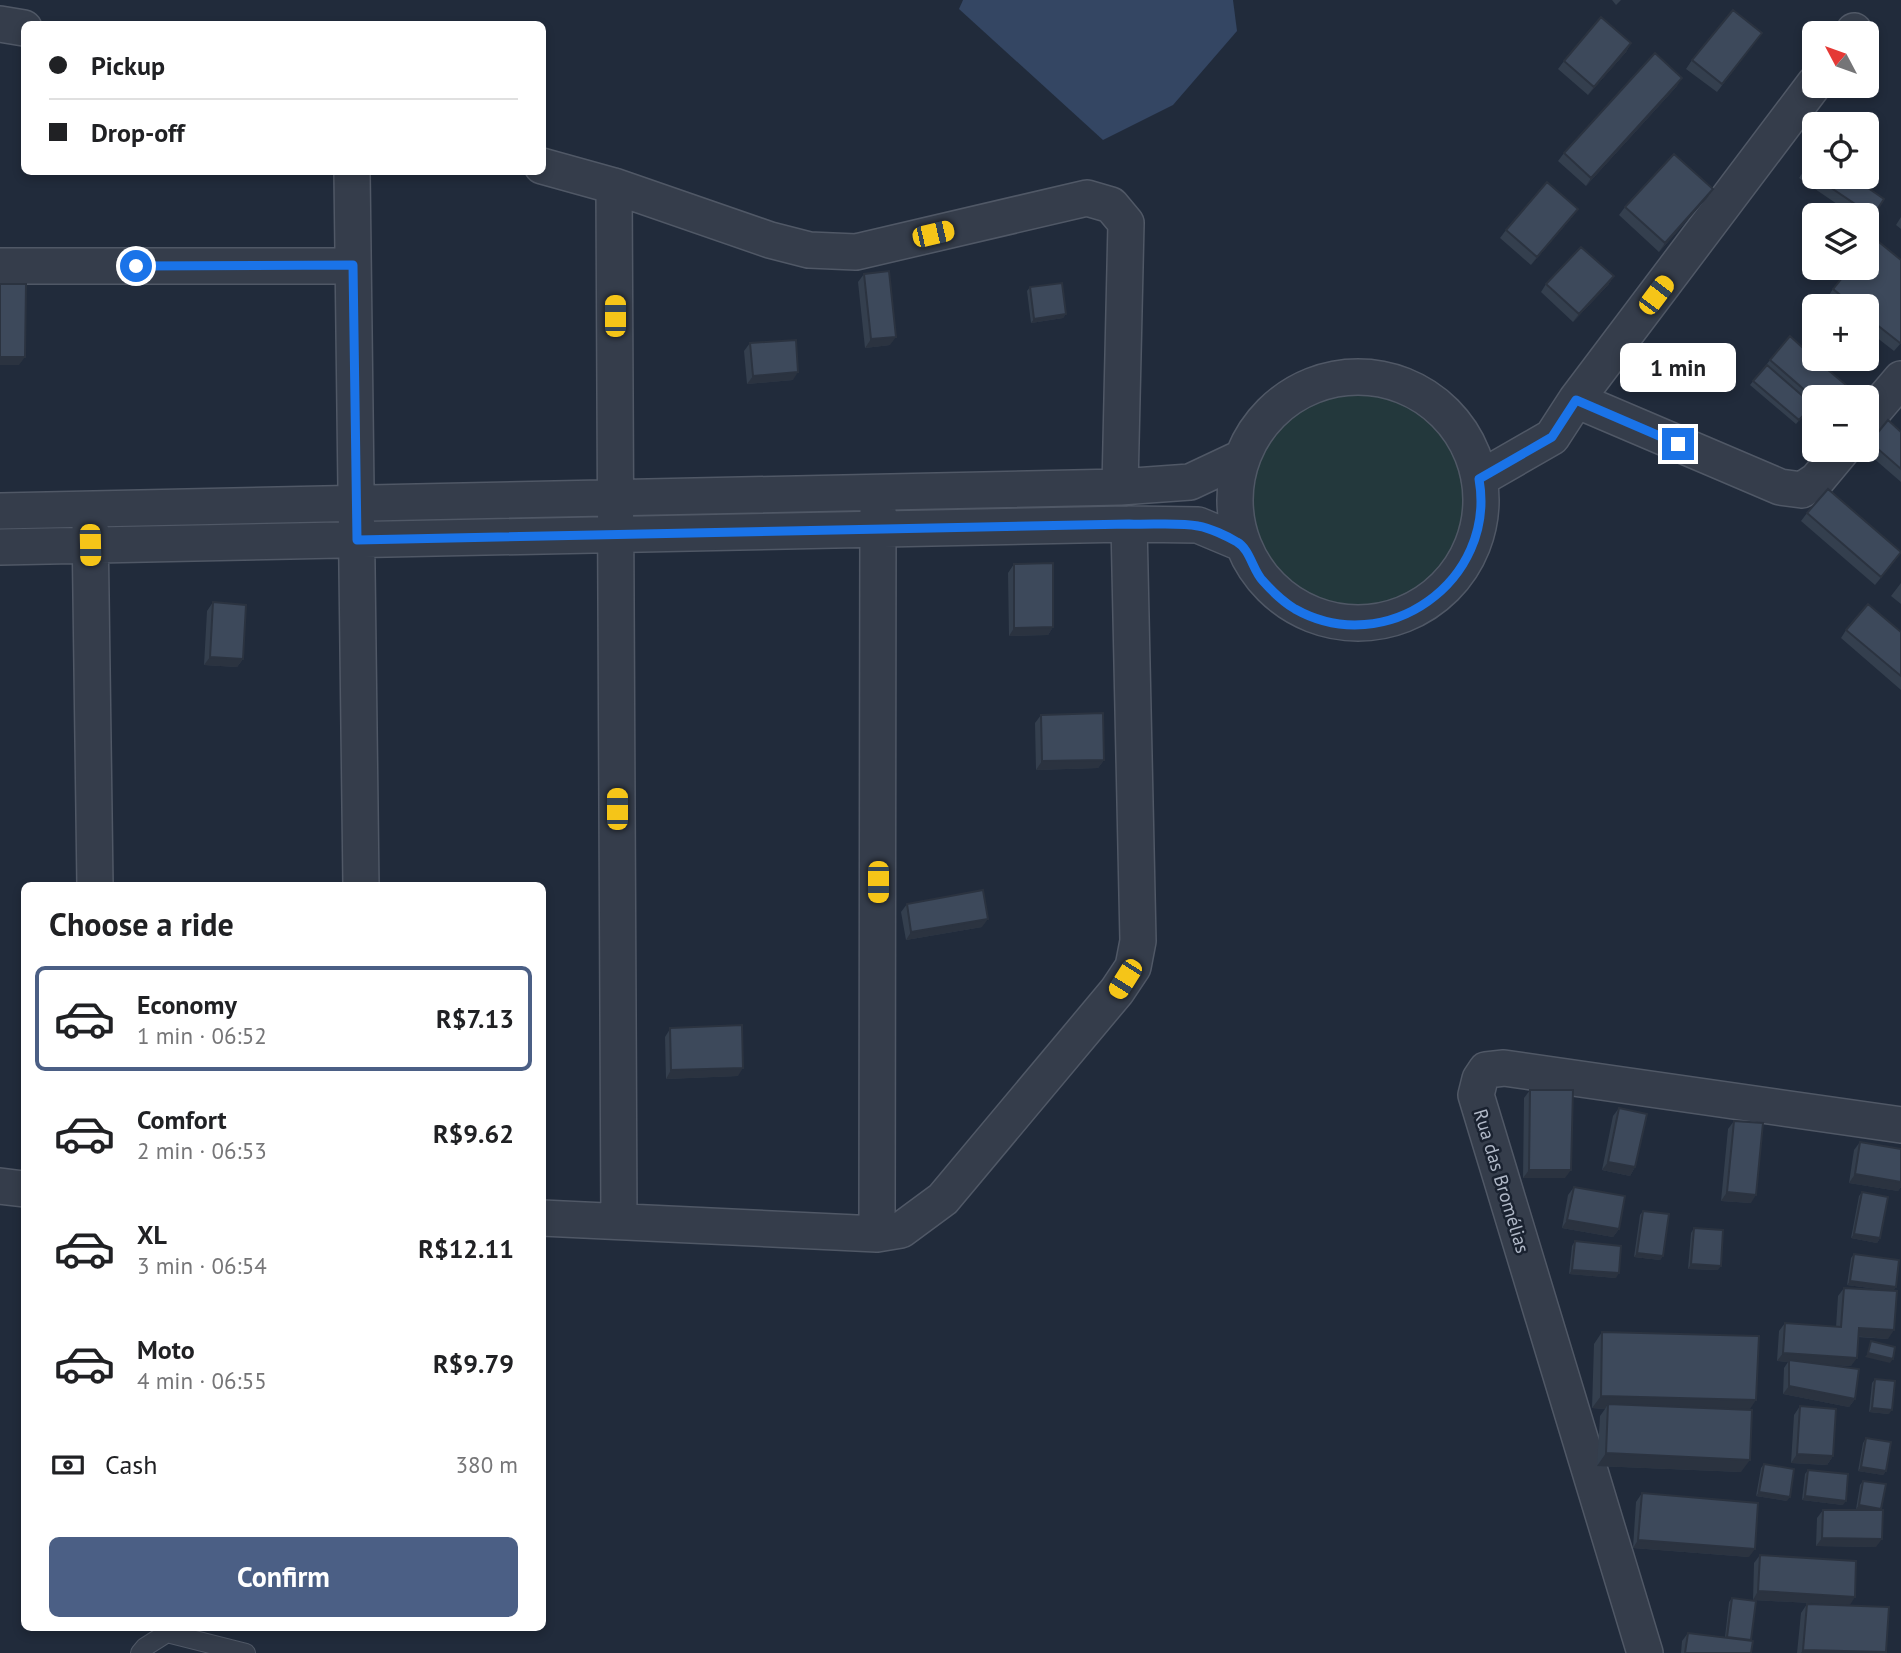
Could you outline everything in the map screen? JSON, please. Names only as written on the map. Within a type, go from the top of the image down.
[{"type":"street","points":[[0,24],[21,28]]},
{"type":"street","points":[[1479,479],[1552,437],[1576,400],[1804,98]]},
{"type":"street","points":[[546,167],[614,186],[770,240],[808,250],[856,253],[1087,198],[1111,205],[1126,223],[1120,487]]},
{"type":"street","points":[[352,175],[362,882]]},
{"type":"street","points":[[614,186],[619,1221]]},
{"type":"street","points":[[0,266],[353,265]]},
{"type":"street","points":[[1337,377],[1380,378],[1421,393],[1454,420],[1476,458],[1479,479],[1483,500],[1475,543],[1453,581],[1420,608],[1379,623],[1336,623],[1295,608],[1262,581],[1241,543],[1233,500],[1241,458],[1263,420],[1297,392],[1337,377]]},
{"type":"street","points":[[1879,405],[1901,379]]},
{"type":"street","points":[[1576,400],[1780,487],[1802,490],[1817,480],[1832,462]]},
{"type":"street","points":[[0,510],[1120,487],[1190,482],[1241,458]]},
{"type":"street","points":[[877,1234],[878,492]]},
{"type":"street","points":[[89,509],[95,882]]},
{"type":"street","points":[[0,547],[1129,524],[1198,526],[1241,543]]},
{"type":"street","points":[[546,1217],[877,1234],[901,1230],[943,1199],[1117,991],[1133,967],[1138,941],[1129,524]]},
{"type":"street","name":"Rua das Bromélias","points":[[1645,1653],[1476,1095],[1480,1079],[1486,1070],[1504,1068],[1901,1125]]},
{"type":"street","points":[[0,1186],[21,1189]]},
{"type":"lane","points":[[140,1653],[167,1633],[246,1653]]},
{"type":"green space","points":[[1358,395],[1379,397],[1398,403],[1416,412],[1432,426],[1446,442],[1455,460],[1461,479],[1461,521],[1455,540],[1446,558],[1432,574],[1416,588],[1398,597],[1379,603],[1358,605],[1337,603],[1318,597],[1300,588],[1284,574],[1270,558],[1261,540],[1255,521],[1253,500],[1255,479],[1261,460],[1270,442],[1284,426],[1300,412],[1318,403],[1337,397]]},
{"type":"water","points":[[963,0],[1233,0],[1237,31],[1173,105],[1103,140],[959,9]]},
{"type":"building","points":[[1733,10],[1762,33],[1722,84],[1692,60]]},
{"type":"building","points":[[1601,17],[1631,43],[1594,87],[1564,61]]},
{"type":"building","points":[[1655,53],[1682,78],[1591,178],[1564,153]]},
{"type":"building","points":[[1674,154],[1713,189],[1665,243],[1625,207]]},
{"type":"building","points":[[1547,182],[1578,209],[1537,257],[1506,230]]},
{"type":"building","points":[[1833,189],[1869,189],[1884,199],[1879,207],[1879,203],[1854,203]]},
{"type":"building","points":[[1879,242],[1901,260],[1901,342],[1879,326],[1879,294],[1839,294],[1833,289],[1840,280],[1879,280]]},
{"type":"building","points":[[1581,247],[1614,276],[1579,314],[1546,284]]},
{"type":"building","points":[[889,271],[896,337],[871,339],[864,274]]},
{"type":"building","points":[[1062,283],[1066,314],[1034,319],[1030,287]]},
{"type":"building","points":[[0,284],[26,284],[25,357],[0,357]]},
{"type":"building","points":[[1790,336],[1802,347],[1802,371],[1829,371],[1846,385],[1802,385],[1802,388],[1770,360]]},
{"type":"building","points":[[796,340],[798,372],[753,376],[750,343]]},
{"type":"building","points":[[1767,365],[1802,395],[1802,417],[1799,420],[1753,381]]},
{"type":"building","points":[[1888,420],[1901,432],[1901,469],[1879,450],[1879,431]]},
{"type":"building","points":[[1828,489],[1901,552],[1881,577],[1807,513]]},
{"type":"building","points":[[1053,563],[1053,627],[1014,628],[1014,564]]},
{"type":"building","points":[[213,602],[246,605],[243,659],[210,657]]},
{"type":"building","points":[[1868,604],[1901,632],[1901,676],[1846,630]]},
{"type":"building","points":[[1103,713],[1104,760],[1042,761],[1041,715]]},
{"type":"building","points":[[983,890],[988,919],[911,932],[907,904]]},
{"type":"building","points":[[742,1025],[743,1068],[671,1070],[670,1028]]},
{"type":"building","points":[[1530,1090],[1573,1090],[1571,1170],[1529,1170]]},
{"type":"building","points":[[1619,1108],[1647,1114],[1635,1167],[1608,1162]]},
{"type":"building","points":[[1734,1121],[1763,1123],[1756,1195],[1727,1192]]},
{"type":"building","points":[[1860,1142],[1901,1149],[1901,1182],[1855,1174]]},
{"type":"building","points":[[1574,1187],[1625,1196],[1619,1229],[1567,1220]]},
{"type":"building","points":[[1862,1192],[1888,1197],[1880,1238],[1854,1234]]},
{"type":"building","points":[[1643,1211],[1669,1214],[1663,1256],[1637,1253]]},
{"type":"building","points":[[1694,1228],[1723,1230],[1721,1266],[1691,1264]]},
{"type":"building","points":[[1575,1241],[1621,1246],[1619,1273],[1572,1270]]},
{"type":"building","points":[[1854,1254],[1899,1260],[1896,1287],[1850,1281]]},
{"type":"building","points":[[1844,1288],[1897,1291],[1894,1330],[1859,1328],[1857,1358],[1783,1353],[1785,1323],[1841,1327]]},
{"type":"building","points":[[1602,1332],[1759,1336],[1756,1400],[1601,1396]]},
{"type":"building","points":[[1871,1341],[1895,1347],[1893,1359],[1868,1353]]},
{"type":"building","points":[[1789,1360],[1859,1369],[1855,1399],[1789,1386]]},
{"type":"building","points":[[1875,1379],[1895,1381],[1892,1410],[1872,1408]]},
{"type":"building","points":[[1608,1404],[1752,1410],[1750,1460],[1606,1453]]},
{"type":"building","points":[[1800,1406],[1836,1409],[1833,1456],[1797,1454]]},
{"type":"building","points":[[1866,1438],[1891,1442],[1886,1471],[1861,1467]]},
{"type":"building","points":[[1764,1464],[1794,1469],[1790,1497],[1759,1492]]},
{"type":"building","points":[[1808,1470],[1848,1474],[1846,1501],[1805,1496]]},
{"type":"building","points":[[1863,1481],[1886,1484],[1881,1509],[1859,1505]]},
{"type":"building","points":[[1642,1493],[1758,1503],[1755,1549],[1638,1540]]},
{"type":"building","points":[[1823,1510],[1883,1510],[1882,1539],[1822,1538]]},
{"type":"building","points":[[1760,1555],[1856,1561],[1855,1597],[1758,1591]]},
{"type":"building","points":[[1732,1598],[1756,1601],[1751,1640],[1727,1637]]},
{"type":"building","points":[[1807,1604],[1889,1607],[1886,1652],[1803,1650]]},
{"type":"building","points":[[1688,1633],[1753,1641],[1751,1653],[1685,1653]]},
{"type":"route","points":[[136,266],[353,265],[357,540],[1129,524],[1198,526],[1241,543],[1262,581],[1295,608],[1336,623],[1379,623],[1420,608],[1453,581],[1475,543],[1483,500],[1479,479],[1552,437],[1576,400],[1678,444]]}]
